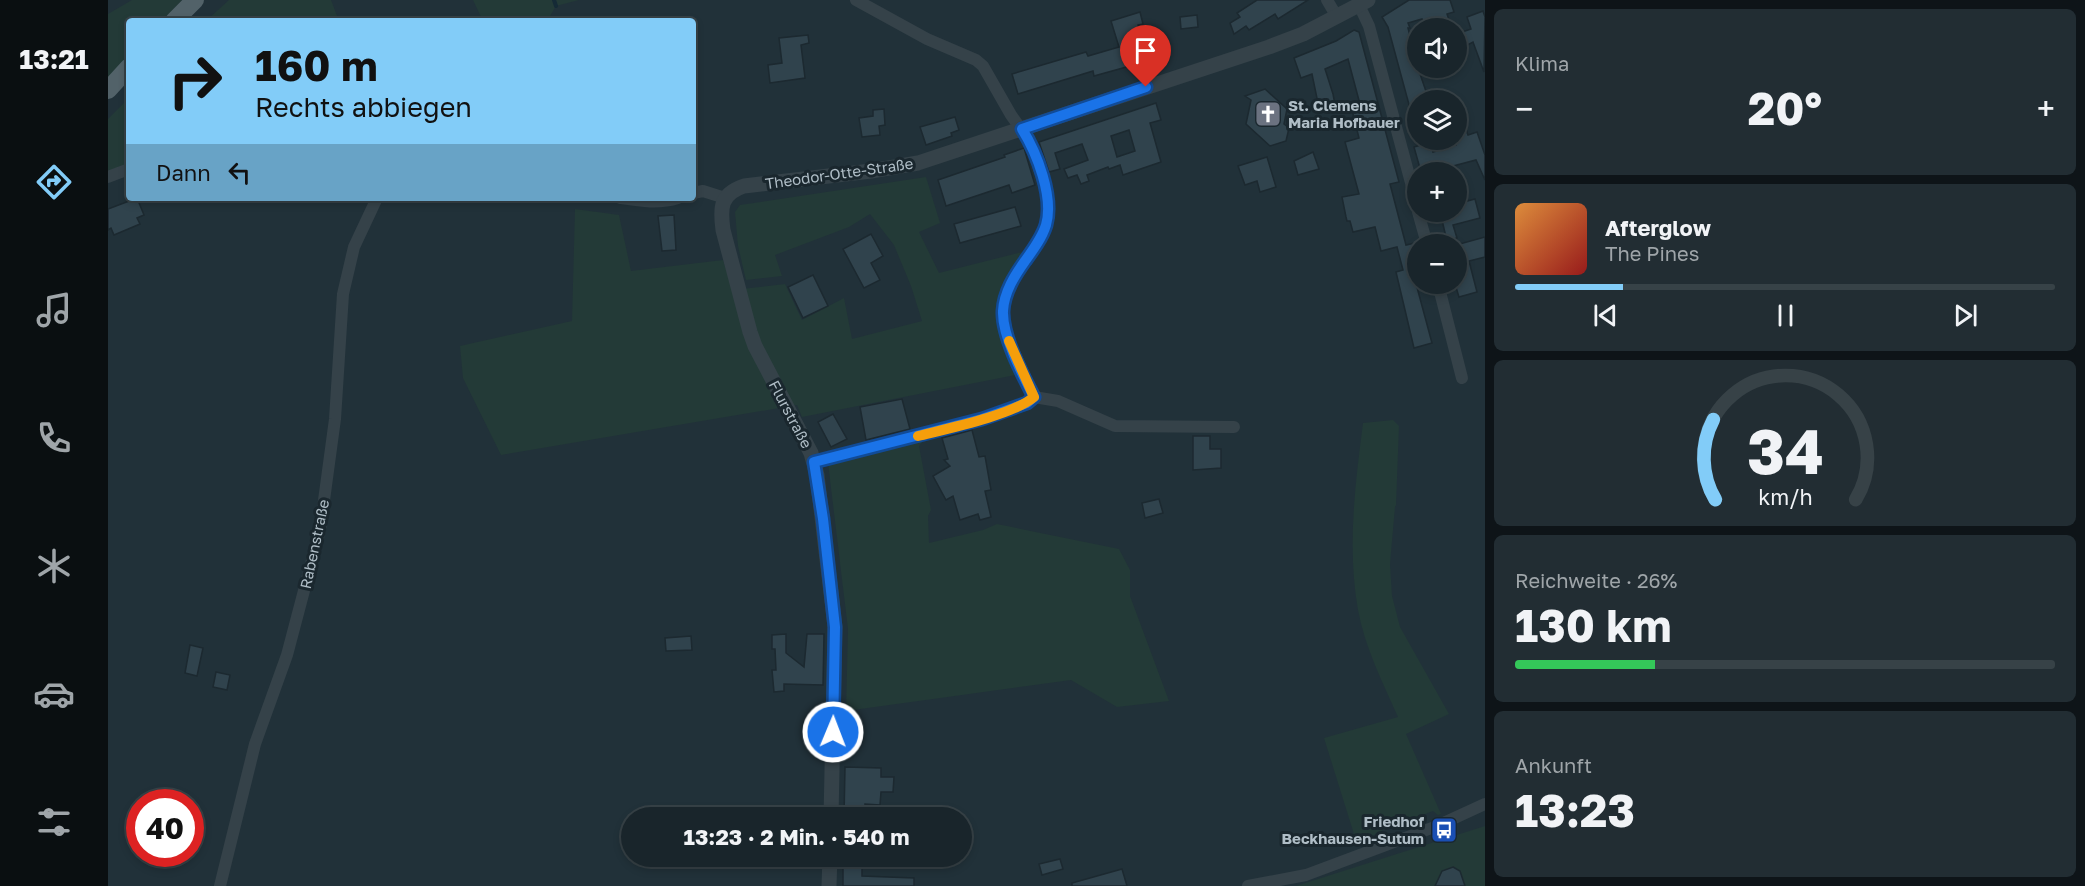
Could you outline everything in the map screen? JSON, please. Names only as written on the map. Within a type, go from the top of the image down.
[{"type":"main road","points":[[177,18],[195,0]]},
{"type":"main road","points":[[108,90],[126,71]]},
{"type":"street","points":[[856,0],[927,39],[976,60],[983,66],[1011,115],[1031,143],[1047,194],[1046,225],[1040,239],[1010,285],[1003,310],[1007,336],[1034,397]]},
{"type":"street","points":[[1327,0],[1337,17]]},
{"type":"street","points":[[1363,3],[1407,169]]},
{"type":"street","name":"Theodor-Otte-Straße","points":[[725,198],[735,189],[744,186],[872,171],[918,163],[1269,47],[1363,3]]},
{"type":"street","points":[[108,177],[126,170]]},
{"type":"street","points":[[696,192],[703,191],[725,198]]},
{"type":"street","name":"Flurstraße","points":[[725,198],[721,215],[723,230],[750,332],[814,462],[835,627],[831,807]]},
{"type":"street","name":"Rabenstraße","points":[[220,886],[255,744],[287,655],[320,530],[335,419],[342,294],[354,247],[376,201]]},
{"type":"street","points":[[641,201],[669,201]]},
{"type":"street","points":[[1441,294],[1462,378]]},
{"type":"street","points":[[1034,397],[1058,401],[1115,426],[1234,427]]},
{"type":"street","points":[[814,462],[982,419],[1027,403],[1034,397]]},
{"type":"street","points":[[1248,886],[1306,875],[1437,826],[1485,804]]},
{"type":"street","points":[[829,886],[830,867]]},
{"type":"green space","points":[[132,0],[182,0],[165,18],[126,18],[126,59],[108,79],[108,14]]},
{"type":"green space","points":[[229,0],[331,0],[338,18],[209,18]]},
{"type":"green space","points":[[473,0],[579,0],[556,6],[549,18],[482,18]]},
{"type":"green space","points":[[126,101],[126,167],[108,173],[108,119]]},
{"type":"green space","points":[[926,177],[940,223],[919,232],[939,273],[1030,250],[1003,295],[1021,374],[802,417],[797,405],[501,455],[463,378],[460,346],[572,321],[575,209],[619,215],[631,271],[723,260],[733,290],[785,284],[802,320],[844,298],[852,339],[922,321],[894,245],[870,214],[849,227],[775,255],[782,276],[746,280],[738,246],[735,212],[740,205]]},
{"type":"green space","points":[[1393,420],[1399,426],[1396,505],[1390,564],[1392,596],[1400,627],[1449,714],[1406,734],[1441,814],[1438,815],[1433,811],[1378,832],[1358,847],[1324,738],[1398,717],[1365,638],[1358,610],[1353,563],[1355,493],[1363,423]]},
{"type":"green space","points":[[923,441],[919,446],[931,510],[928,516],[929,543],[983,530],[997,524],[1119,549],[1130,570],[1130,596],[1169,701],[1117,707],[1071,680],[846,711],[848,629],[828,463]]},
{"type":"green space","points":[[1485,826],[1485,886],[1296,886]]},
{"type":"building","points":[[1257,0],[1308,0],[1278,19],[1275,14],[1249,30],[1246,26],[1234,34],[1230,23],[1240,17],[1237,13]]},
{"type":"building","points":[[1409,0],[1450,0],[1454,12],[1447,14],[1448,18],[1407,18],[1407,78],[1421,78],[1426,90],[1407,90],[1407,97],[1388,27],[1382,17]]},
{"type":"building","points":[[1483,11],[1485,17],[1484,72],[1473,42],[1467,45],[1467,30],[1471,29],[1467,17]]},
{"type":"building","points":[[1140,12],[1143,24],[1138,25],[1148,61],[1094,76],[1093,71],[1018,94],[1012,74],[1086,52],[1088,56],[1119,47],[1111,21]]},
{"type":"building","points":[[1197,15],[1198,27],[1181,29],[1180,17]]},
{"type":"building","points":[[1354,30],[1359,32],[1399,182],[1390,184],[1407,245],[1407,294],[1419,294],[1432,343],[1414,348],[1396,272],[1403,270],[1397,247],[1381,251],[1375,227],[1353,232],[1350,221],[1347,221],[1342,197],[1359,194],[1345,142],[1359,138],[1352,110],[1361,108],[1348,59],[1325,69],[1336,110],[1320,113],[1312,74],[1301,78],[1294,58],[1336,41]]},
{"type":"building","points":[[808,35],[809,43],[801,45],[805,78],[770,83],[768,65],[782,63],[779,38]]},
{"type":"building","points":[[1265,89],[1287,109],[1284,124],[1289,128],[1286,141],[1270,146],[1246,124],[1251,100],[1245,96]]},
{"type":"building","points":[[1156,103],[1161,120],[1150,123],[1161,162],[1123,175],[1120,165],[1109,169],[1108,167],[1087,175],[1089,181],[1081,184],[1077,175],[1068,178],[1064,169],[1088,160],[1082,144],[1055,153],[1060,169],[1049,172],[1039,142]],"holes":[[[1129,130],[1135,151],[1117,157],[1111,136]]]},
{"type":"building","points":[[884,109],[885,125],[879,126],[880,135],[862,137],[859,118],[873,116],[873,110]]},
{"type":"building","points":[[955,117],[959,130],[951,133],[952,136],[926,145],[920,127]]},
{"type":"building","points":[[1467,132],[1468,135],[1477,132],[1485,155],[1485,180],[1476,160],[1467,162],[1418,162],[1415,150],[1433,150],[1433,152],[1467,150]]},
{"type":"building","points":[[1024,148],[1035,185],[1012,193],[1009,185],[946,206],[938,180],[1005,157],[1004,155]]},
{"type":"building","points":[[1313,152],[1319,169],[1298,175],[1294,161]]},
{"type":"building","points":[[1267,157],[1276,187],[1260,192],[1257,181],[1245,185],[1238,166]]},
{"type":"building","points":[[1475,199],[1480,218],[1467,221],[1467,201]]},
{"type":"building","points":[[129,201],[138,201],[144,215],[137,218],[140,224],[114,235],[111,228],[108,230],[108,209]]},
{"type":"building","points":[[1015,207],[1021,226],[960,243],[954,224]]},
{"type":"building","points":[[674,215],[676,250],[662,251],[658,216]]},
{"type":"building","points":[[1442,222],[1465,222],[1453,225],[1456,234],[1445,234]]},
{"type":"building","points":[[871,234],[883,256],[871,263],[880,280],[864,288],[843,249]]},
{"type":"building","points":[[1485,237],[1485,257],[1469,261],[1477,292],[1459,297],[1458,294],[1467,294],[1467,242]]},
{"type":"building","points":[[813,275],[828,306],[803,318],[788,287]]},
{"type":"building","points":[[902,399],[910,429],[866,440],[860,407]]},
{"type":"building","points":[[833,414],[847,439],[831,447],[818,422]]},
{"type":"building","points":[[972,430],[979,457],[985,456],[991,490],[985,491],[991,517],[980,520],[978,514],[960,520],[953,496],[946,500],[933,476],[950,466],[944,460],[948,459],[942,438]]},
{"type":"building","points":[[1193,436],[1210,436],[1210,449],[1221,449],[1221,468],[1193,470]]},
{"type":"building","points":[[1159,499],[1163,513],[1145,518],[1142,503]]},
{"type":"building","points":[[786,634],[786,653],[804,667],[807,634],[824,634],[823,685],[784,684],[784,691],[774,692],[772,670],[776,670],[772,635]]},
{"type":"building","points":[[691,636],[692,650],[666,651],[665,638]]},
{"type":"building","points":[[190,645],[203,648],[197,676],[185,673]]},
{"type":"building","points":[[216,672],[230,675],[227,690],[213,687]]},
{"type":"building","points":[[845,767],[881,768],[881,777],[894,777],[893,792],[881,792],[880,805],[865,804],[865,807],[844,807]]},
{"type":"building","points":[[1060,859],[1063,869],[1042,875],[1039,864]]},
{"type":"building","points":[[843,867],[862,868],[862,876],[914,878],[914,886],[843,886]]},
{"type":"building","points":[[1453,867],[1460,871],[1465,886],[1435,886],[1442,871]]},
{"type":"building","points":[[1122,869],[1127,886],[1072,886],[1072,883]]},
{"type":"waterway","points":[[554,0],[556,6]]},
{"type":"slow traffic","points":[[918,436],[982,419],[1027,403],[1034,397],[1009,341]]},
{"type":"place","name":"St. Clemens Maria Hofbauer","points":[[1268,114]]},
{"type":"place","name":"Friedhof Beckhausen-Sutum","points":[[1444,830]]},
{"type":"route","points":[[833,732],[835,627],[814,462],[982,419],[1027,403],[1034,397],[1007,336],[1003,310],[1010,285],[1040,239],[1046,225],[1048,211],[1047,194],[1040,170],[1031,143],[1022,129],[1146,87]]}]
